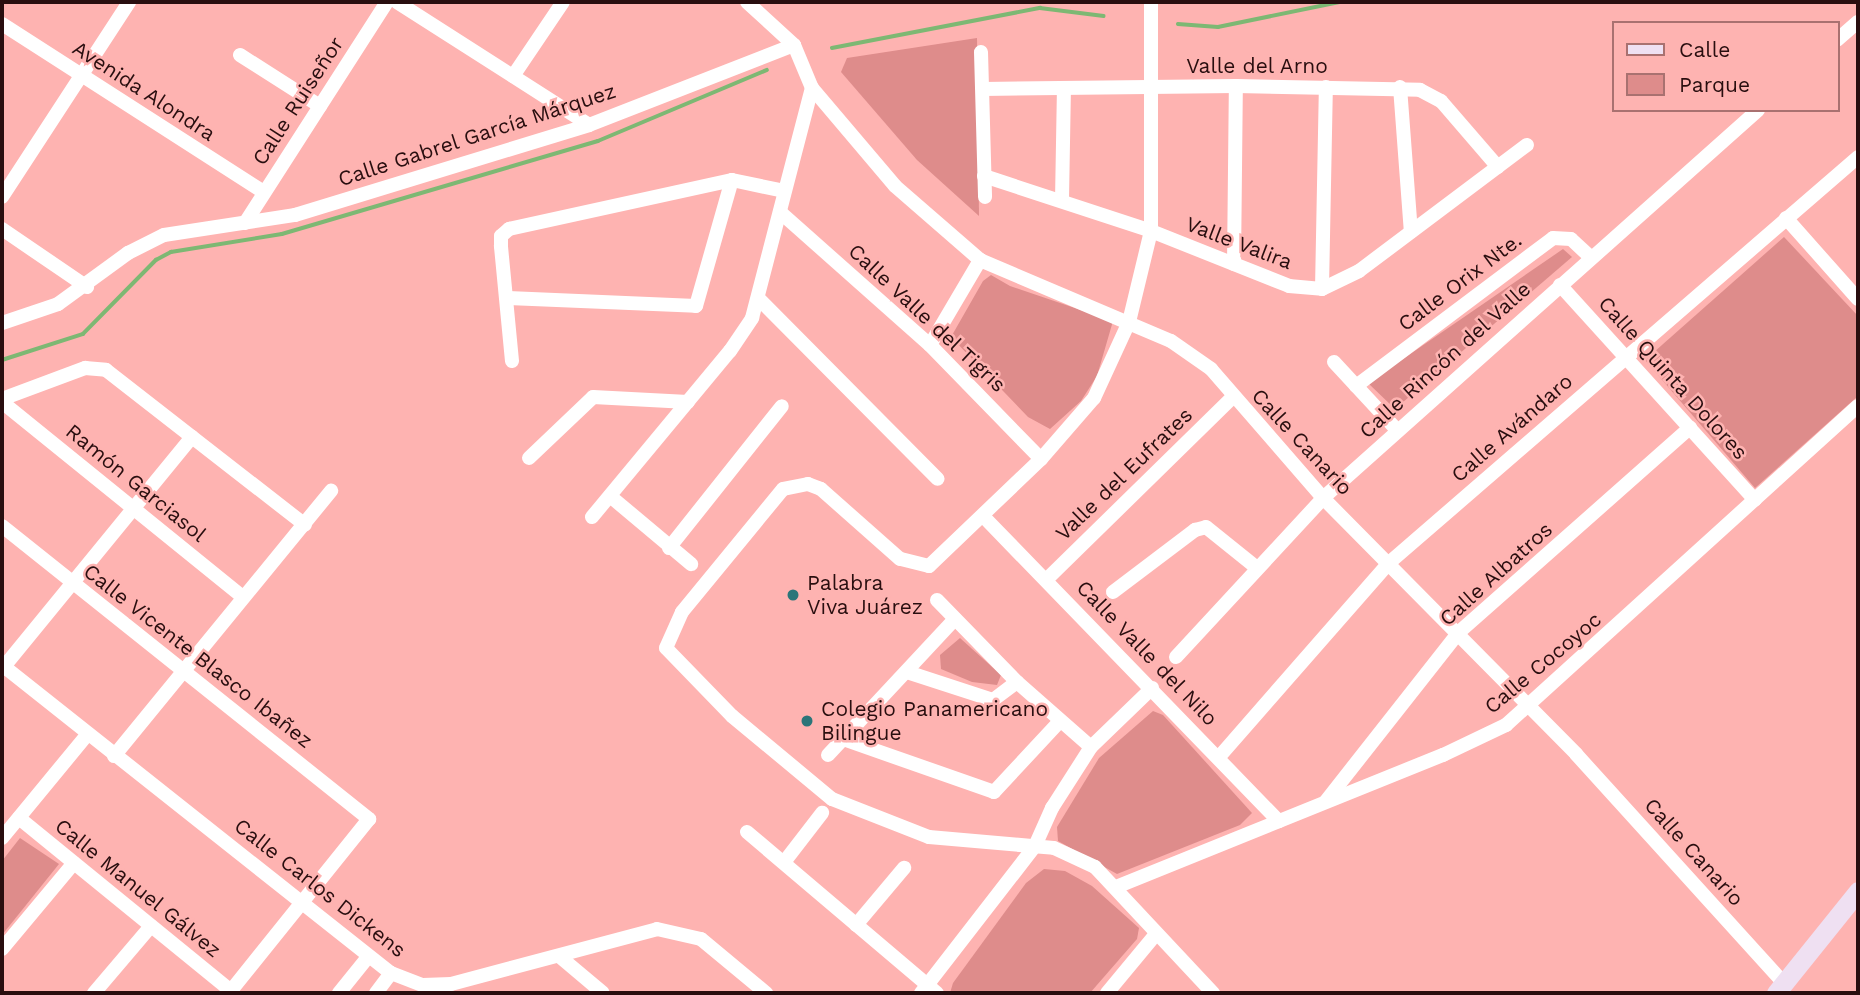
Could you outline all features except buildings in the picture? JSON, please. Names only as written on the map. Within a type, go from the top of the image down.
[{"type":"main road","points":[[1780,988],[1858,891]]},
{"type":"street","points":[[2,197],[129,2]]},
{"type":"street","name":"Calle Ruiseñor","points":[[245,223],[387,2]]},
{"type":"street","points":[[397,2],[589,125]]},
{"type":"street","points":[[513,76],[563,2]]},
{"type":"street","name":"Calle Canario","points":[[747,2],[793,45],[811,88],[895,186],[980,260],[1129,322],[1193,353],[1323,498],[1390,562],[1531,707],[1780,988]]},
{"type":"street","points":[[1151,2],[1151,231],[1129,322],[1094,398],[1041,459],[929,566],[908,564],[821,489],[796,484],[783,489],[761,512],[682,612],[670,634],[667,653],[732,716],[832,799],[929,837],[1035,846],[1076,857],[1116,887],[1156,934],[1213,993]]},
{"type":"street","points":[[1839,38],[1858,22]]},
{"type":"street","name":"Avenida Alondra","points":[[2,24],[264,192]]},
{"type":"street","name":"Calle Gabrel García Márquez","points":[[2,323],[58,304],[87,287],[128,253],[164,235],[295,215],[589,125],[793,45]]},
{"type":"street","points":[[981,52],[985,197]]},
{"type":"street","points":[[240,55],[320,106]]},
{"type":"street","points":[[1234,264],[1236,86]]},
{"type":"street","points":[[1326,86],[1322,289],[1342,282],[1527,145]]},
{"type":"street","points":[[1400,87],[1411,232]]},
{"type":"street","name":"Valle del Arno","points":[[983,89],[1400,87],[1430,93],[1441,101],[1498,167]]},
{"type":"street","points":[[592,517],[743,334],[760,300],[784,191],[811,88]]},
{"type":"street","points":[[1062,200],[1064,88]]},
{"type":"street","name":"Calle Rincón del Valle","points":[[1176,657],[1323,498],[1756,112]]},
{"type":"street","name":"Calle Avándaro","points":[[1219,757],[1390,562],[1858,156]]},
{"type":"street","name":"Valle Valira","points":[[984,176],[1151,231],[1289,286],[1322,289]]},
{"type":"street","points":[[512,361],[501,236],[509,229],[732,180],[784,191]]},
{"type":"street","points":[[508,298],[696,306],[732,180]]},
{"type":"street","name":"Calle Valle del Tigris","points":[[780,212],[930,345],[1041,459]]},
{"type":"street","points":[[1786,218],[1856,291]]},
{"type":"street","points":[[2,229],[87,287]]},
{"type":"street","name":"Calle Orix Nte.","points":[[1356,386],[1553,238],[1572,239],[1591,257]]},
{"type":"street","points":[[930,345],[980,260]]},
{"type":"street","name":"Calle Quinta Dolores","points":[[1560,285],[1755,500]]},
{"type":"street","points":[[760,300],[938,479]]},
{"type":"street","points":[[1334,362],[1397,430]]},
{"type":"street","points":[[2,401],[85,368],[106,370],[304,525]]},
{"type":"street","points":[[529,458],[593,397],[688,401]]},
{"type":"street","name":"Valle del Eufrates","points":[[1046,580],[1232,398]]},
{"type":"street","name":"Ramón Garciasol","points":[[2,401],[243,597]]},
{"type":"street","points":[[669,548],[782,406]]},
{"type":"street","name":"Calle Cocoyoc","points":[[1116,887],[1484,738],[1531,707],[1858,406]]},
{"type":"street","name":"Calle Albatros","points":[[1324,803],[1458,633],[1690,428]]},
{"type":"street","points":[[2,667],[74,584],[192,437]]},
{"type":"street","points":[[114,756],[331,491]]},
{"type":"street","points":[[610,496],[691,564]]},
{"type":"street","name":"Calle Valle del Nilo","points":[[984,516],[1279,821]]},
{"type":"street","name":"Calle Vicente Blasco Ibañez","points":[[2,526],[369,819],[300,900]]},
{"type":"street","points":[[1113,592],[1195,530],[1206,527],[1257,568]]},
{"type":"street","points":[[937,600],[1017,682],[1091,747]]},
{"type":"street","points":[[828,755],[955,619]]},
{"type":"street","name":"Calle Carlos Dickens","points":[[2,667],[391,973],[423,985],[451,984],[559,956],[637,931],[678,930],[701,939],[766,993]]},
{"type":"street","points":[[907,672],[993,700],[1017,682]]},
{"type":"street","points":[[747,832],[785,861],[928,991],[1035,846],[1052,808],[1091,747],[1152,688]]},
{"type":"street","points":[[843,739],[999,796],[1060,722]]},
{"type":"street","points":[[2,838],[86,735]]},
{"type":"street","points":[[785,861],[822,813]]},
{"type":"street","name":"Calle Manuel Gálvez","points":[[19,818],[230,992]]},
{"type":"street","points":[[2,949],[74,863]]},
{"type":"street","points":[[856,925],[904,867]]},
{"type":"street","points":[[230,992],[300,900]]},
{"type":"street","points":[[94,993],[151,926]]},
{"type":"street","points":[[1107,993],[1156,934]]},
{"type":"street","points":[[559,956],[603,993]]},
{"type":"street","points":[[339,993],[368,957]]},
{"type":"street","points":[[376,993],[391,973]]},
{"type":"green space","points":[[977,38],[979,216],[917,160],[841,72],[847,58]]},
{"type":"green space","points":[[1784,237],[1858,316],[1858,396],[1755,488],[1645,360]]},
{"type":"green space","points":[[1563,249],[1572,257],[1395,409],[1368,383]]},
{"type":"green space","points":[[991,275],[1010,286],[1113,321],[1097,376],[1081,401],[1050,429],[1028,417],[951,337],[983,281]]},
{"type":"green space","points":[[960,638],[1001,675],[997,685],[972,682],[941,669],[940,655]]},
{"type":"green space","points":[[1153,711],[1163,715],[1252,813],[1240,825],[1117,874],[1058,841],[1057,827],[1099,758]]},
{"type":"green space","points":[[20,838],[59,864],[2,935],[2,861]]},
{"type":"green space","points":[[1044,869],[1065,871],[1092,886],[1139,928],[1137,939],[1090,993],[950,993],[953,983],[1026,883]]},
{"type":"waterway","points":[[1178,24],[1218,27],[1340,2],[1406,2]]},
{"type":"waterway","points":[[832,48],[1040,8],[1104,16]]},
{"type":"waterway","points":[[2,360],[83,334],[156,260],[171,252],[282,234],[598,141],[767,70]]},
{"type":"place","name":"Palabra Viva Juárez","points":[[793,595]]},
{"type":"place","name":"Colegio Panamericano Bilingue","points":[[807,721]]}]
